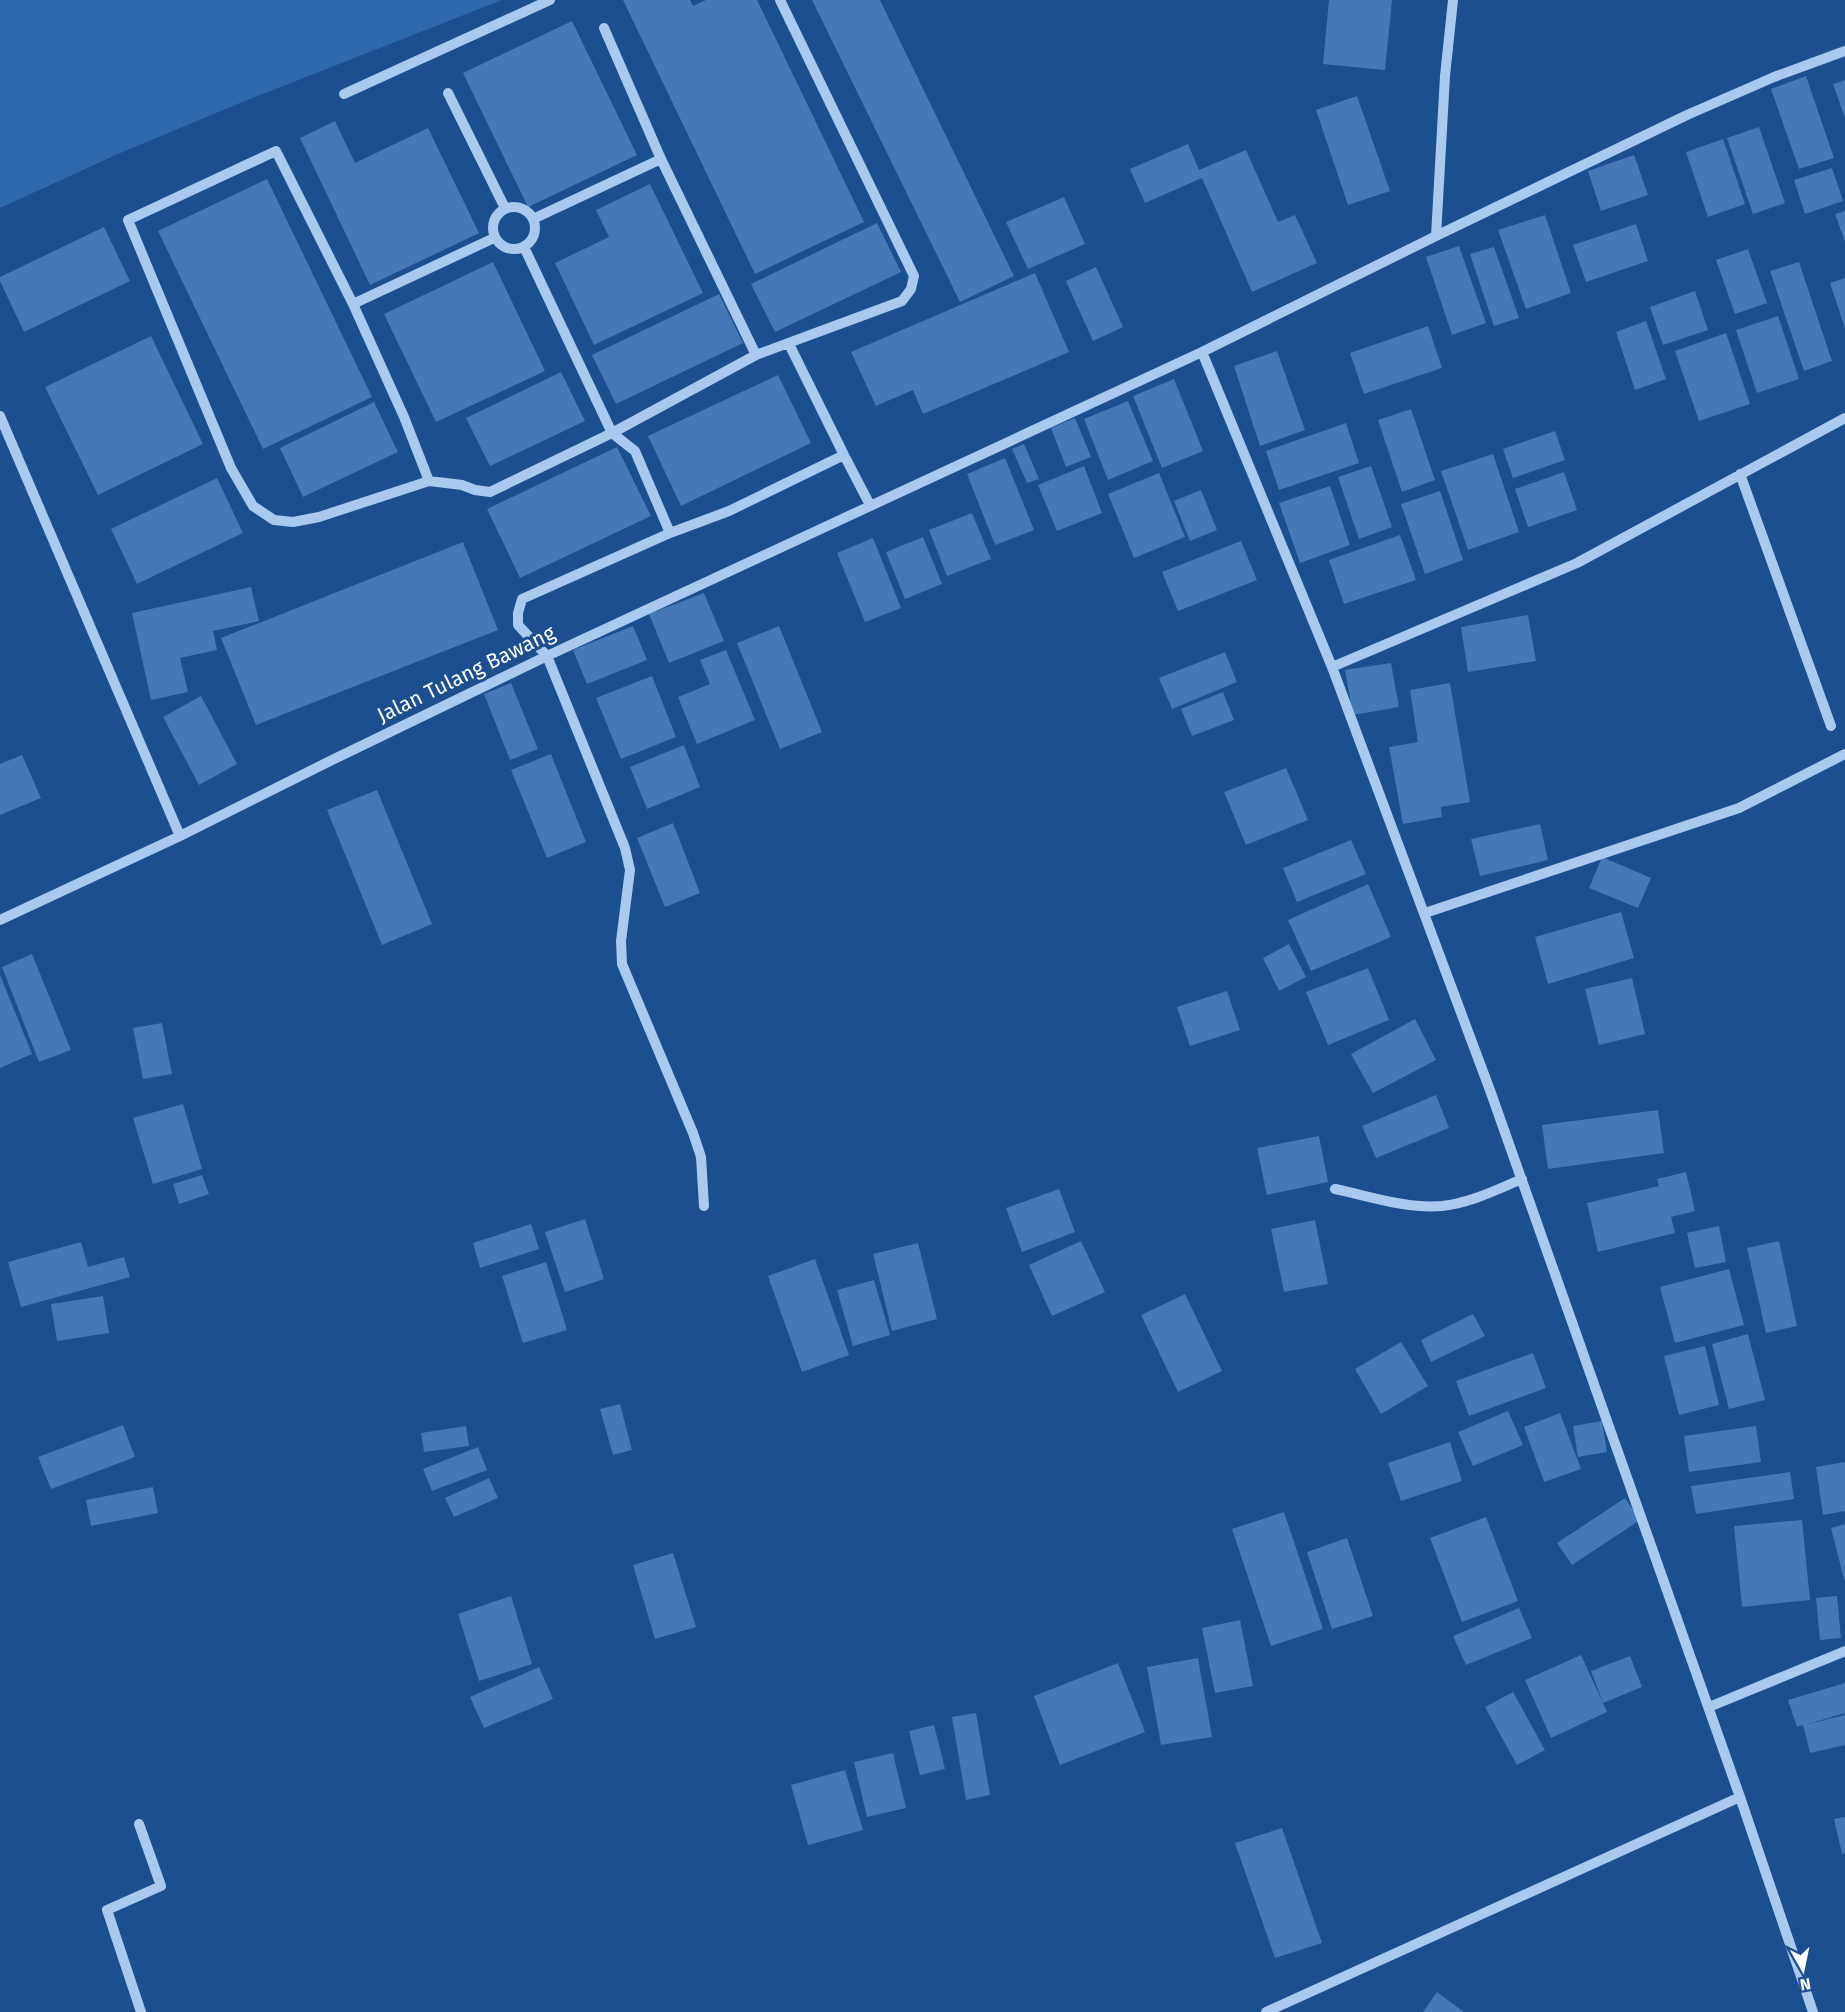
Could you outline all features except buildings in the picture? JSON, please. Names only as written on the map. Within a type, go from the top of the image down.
[{"type":"street","points":[[344,94],[549,0]]},
{"type":"street","points":[[429,481],[404,417],[353,304],[276,151],[128,220],[231,468],[253,506],[274,520],[293,522],[319,517],[429,481],[462,485],[490,492],[612,433],[756,356],[902,301],[911,289],[914,276],[780,0]]},
{"type":"street","points":[[1436,236],[1445,76],[1453,0]]},
{"type":"street","points":[[604,28],[661,159],[756,356]]},
{"type":"street","name":"Jalan Tulang Bawang","points":[[0,920],[180,836],[547,656],[1202,352],[1687,115],[1774,77],[1845,51]]},
{"type":"street","points":[[448,93],[505,208]]},
{"type":"street","points":[[533,219],[661,159]]},
{"type":"street","points":[[517,207],[527,211],[533,219],[536,230],[532,240],[524,247],[513,250],[502,247],[494,238],[492,227],[496,215],[505,208],[517,207]]},
{"type":"street","points":[[353,304],[494,238]]},
{"type":"street","points":[[524,247],[612,433],[635,450],[669,533]]},
{"type":"street","points":[[789,344],[870,505]]},
{"type":"street","points":[[1202,352],[1332,667],[1425,913],[1709,1707],[1813,2012]]},
{"type":"street","points":[[0,416],[180,836]]},
{"type":"street","points":[[1332,667],[1576,563],[1845,418]]},
{"type":"street","points":[[704,1206],[701,1157],[693,1133],[622,964],[621,941],[630,870],[625,848],[547,656],[518,625],[518,613],[522,599],[669,533],[729,512],[844,455]]},
{"type":"street","points":[[1740,474],[1831,726]]},
{"type":"street","points":[[1425,913],[1739,808],[1845,754]]},
{"type":"street","points":[[1335,1189],[1409,1205],[1442,1206],[1479,1198],[1522,1179]]},
{"type":"street","points":[[1709,1707],[1845,1651]]},
{"type":"street","points":[[1266,2012],[1740,1797]]},
{"type":"street","points":[[139,1824],[161,1886],[107,1910],[141,2012]]},
{"type":"shaded area","points":[[0,0],[502,0],[245,101],[118,154],[0,208]]}]
